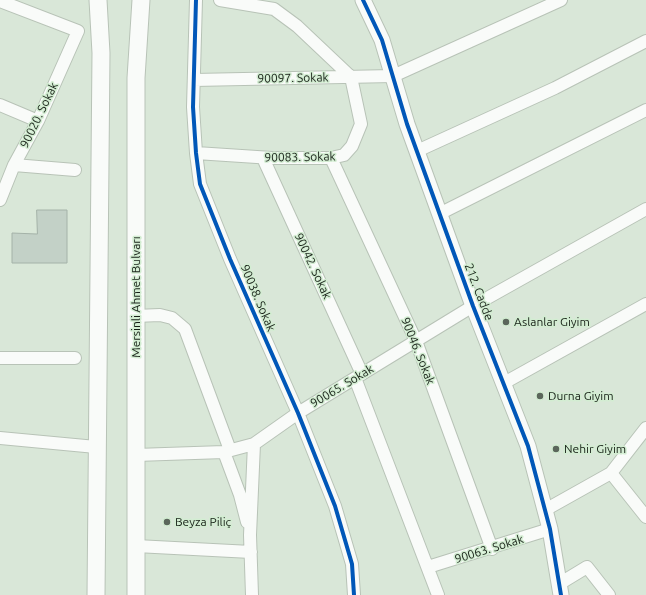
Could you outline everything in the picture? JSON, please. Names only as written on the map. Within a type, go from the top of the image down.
[{"type":"main road","points":[[96,595],[96,447],[101,53],[98,0]]},
{"type":"main road","name":"Mersinli Ahmet Bulvarı","points":[[136,595],[136,78],[141,0]]},
{"type":"street","name":"90038. Sokak","points":[[196,0],[193,107],[200,184],[230,259],[298,414],[335,506],[352,564],[354,595]]},
{"type":"street","points":[[220,0],[274,9],[297,26],[351,77]]},
{"type":"street","name":"212. Cadde","points":[[363,0],[382,40],[417,151],[439,214],[473,306],[528,446],[550,529],[560,590]]},
{"type":"street","points":[[393,76],[561,0]]},
{"type":"street","name":"90020. Sokak","points":[[0,1],[78,31],[38,121],[14,165],[0,200]]},
{"type":"street","points":[[417,151],[555,88],[646,41]]},
{"type":"street","name":"90097. Sokak","points":[[194,80],[393,76]]},
{"type":"street","name":"90083. Sokak","points":[[196,153],[263,158],[331,158],[344,155],[352,146],[361,124],[351,77]]},
{"type":"street","points":[[0,105],[38,121]]},
{"type":"street","points":[[439,214],[646,110]]},
{"type":"street","name":"90042. Sokak","points":[[263,158],[359,376],[438,595]]},
{"type":"street","name":"90046. Sokak","points":[[331,158],[416,341],[492,549]]},
{"type":"street","points":[[14,165],[75,170]]},
{"type":"street","name":"90065. Sokak","points":[[136,455],[227,451],[254,444],[298,414],[473,306],[646,210]]},
{"type":"street","points":[[504,383],[646,304]]},
{"type":"street","points":[[135,316],[160,315],[172,318],[185,329],[227,451],[250,535]]},
{"type":"street","points":[[0,358],[75,358]]},
{"type":"street","points":[[545,510],[611,473],[646,428]]},
{"type":"street","points":[[0,438],[96,447]]},
{"type":"street","points":[[252,595],[250,535],[254,444]]},
{"type":"street","points":[[611,473],[646,517]]},
{"type":"street","name":"90063. Sokak","points":[[428,567],[492,549],[550,529]]},
{"type":"street","points":[[136,546],[251,552]]},
{"type":"street","points":[[560,590],[587,567],[609,595]]},
{"type":"building","points":[[37,210],[67,210],[67,263],[12,263],[12,233],[37,234]]},
{"type":"cycle path","points":[[196,0],[193,107],[200,184],[230,259],[298,413],[335,506],[352,564],[354,595]]},
{"type":"cycle path","points":[[363,0],[382,40],[407,124],[473,306],[528,446],[550,529],[561,595]]},
{"type":"place","name":"Aslanlar Giyim","points":[[506,322]]},
{"type":"place","name":"Durna Giyim","points":[[540,396]]},
{"type":"place","name":"Nehir Giyim","points":[[556,449]]},
{"type":"place","name":"Beyza Piliç","points":[[167,522]]}]
